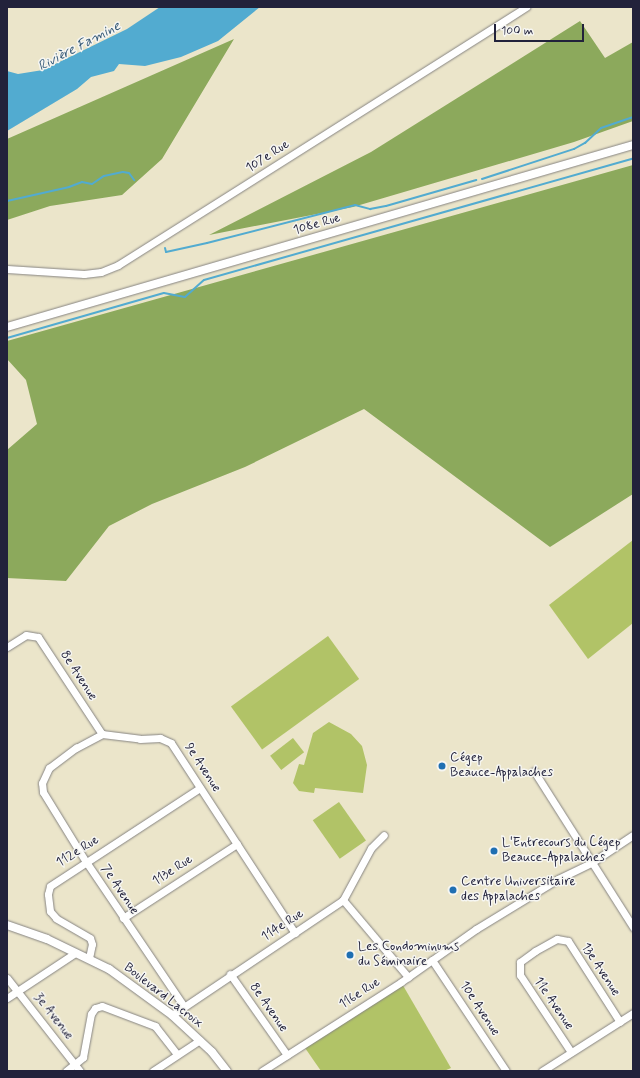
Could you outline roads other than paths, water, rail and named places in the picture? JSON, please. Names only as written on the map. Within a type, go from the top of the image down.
[{"type":"main road","name":"108e Rue","points":[[7,327],[633,145]]},
{"type":"main road","name":"Boulevard Lacroix","points":[[7,925],[88,958],[130,983],[172,1015],[200,1040],[227,1071]]},
{"type":"street","name":"107e Rue","points":[[7,269],[84,274],[100,272],[118,265],[526,7]]},
{"type":"street","name":"8e Avenue","points":[[7,647],[31,634],[38,637],[102,734]]},
{"type":"street","name":"7e Avenue","points":[[102,734],[59,760],[49,768],[42,783],[46,797],[86,862],[183,1005]]},
{"type":"street","name":"9e Avenue","points":[[102,734],[126,738],[160,738],[165,740],[176,750],[295,933]]},
{"type":"street","points":[[534,771],[633,927]]},
{"type":"street","name":"112e Rue","points":[[88,958],[92,944],[90,938],[53,915],[49,906],[48,894],[54,881],[200,788]]},
{"type":"street","name":"114e Rue","points":[[172,1015],[183,1005],[295,933],[343,900],[371,848],[384,835]]},
{"type":"street","name":"116e Rue","points":[[262,1071],[408,977],[476,929],[558,879],[591,863],[633,835]]},
{"type":"street","name":"113e Rue","points":[[123,918],[237,844]]},
{"type":"street","points":[[343,900],[408,977]]},
{"type":"street","name":"13e Avenue","points":[[535,951],[557,939],[568,942],[620,1022]]},
{"type":"street","name":"11e Avenue","points":[[535,951],[520,962],[520,975],[571,1052]]},
{"type":"street","points":[[7,998],[75,953]]},
{"type":"street","name":"10e Avenue","points":[[432,960],[506,1071]]},
{"type":"street","name":"8e Avenue","points":[[230,974],[287,1055]]},
{"type":"street","name":"3e Avenue","points":[[7,978],[77,1068]]},
{"type":"street","points":[[66,1071],[77,1068],[87,1048],[91,1014],[95,1008],[102,1006],[155,1026],[177,1054]]},
{"type":"street","points":[[542,1071],[633,1014]]},
{"type":"street","points":[[153,1071],[200,1040]]},
{"type":"water","points":[[160,7],[260,7],[218,41],[181,57],[145,66],[119,64],[114,71],[91,77],[77,89],[7,131],[7,71],[18,74],[43,70],[127,29]]},
{"type":"waterway","points":[[482,179],[574,149],[585,143],[601,128],[633,117]]},
{"type":"waterway","points":[[7,338],[164,293],[185,297],[204,280],[633,159]]},
{"type":"waterway","points":[[7,201],[69,187],[82,182],[92,184],[104,176],[123,172],[129,173],[134,180]]},
{"type":"waterway","points":[[165,248],[166,252],[207,243],[355,205],[370,209],[386,206],[476,180]]},
{"type":"place","name":"Cégep Beauce-Appalaches","points":[[442,766]]},
{"type":"place","name":"L'Entrecours du Cégep Beauce-Appalaches","points":[[494,851]]},
{"type":"place","name":"Centre Universitaire des Appalaches","points":[[453,890]]},
{"type":"place","name":"Les Condominums du Séminaire","points":[[350,955]]},
{"type":"water label","name":"Rivière Famine","points":[[79,46]]}]
